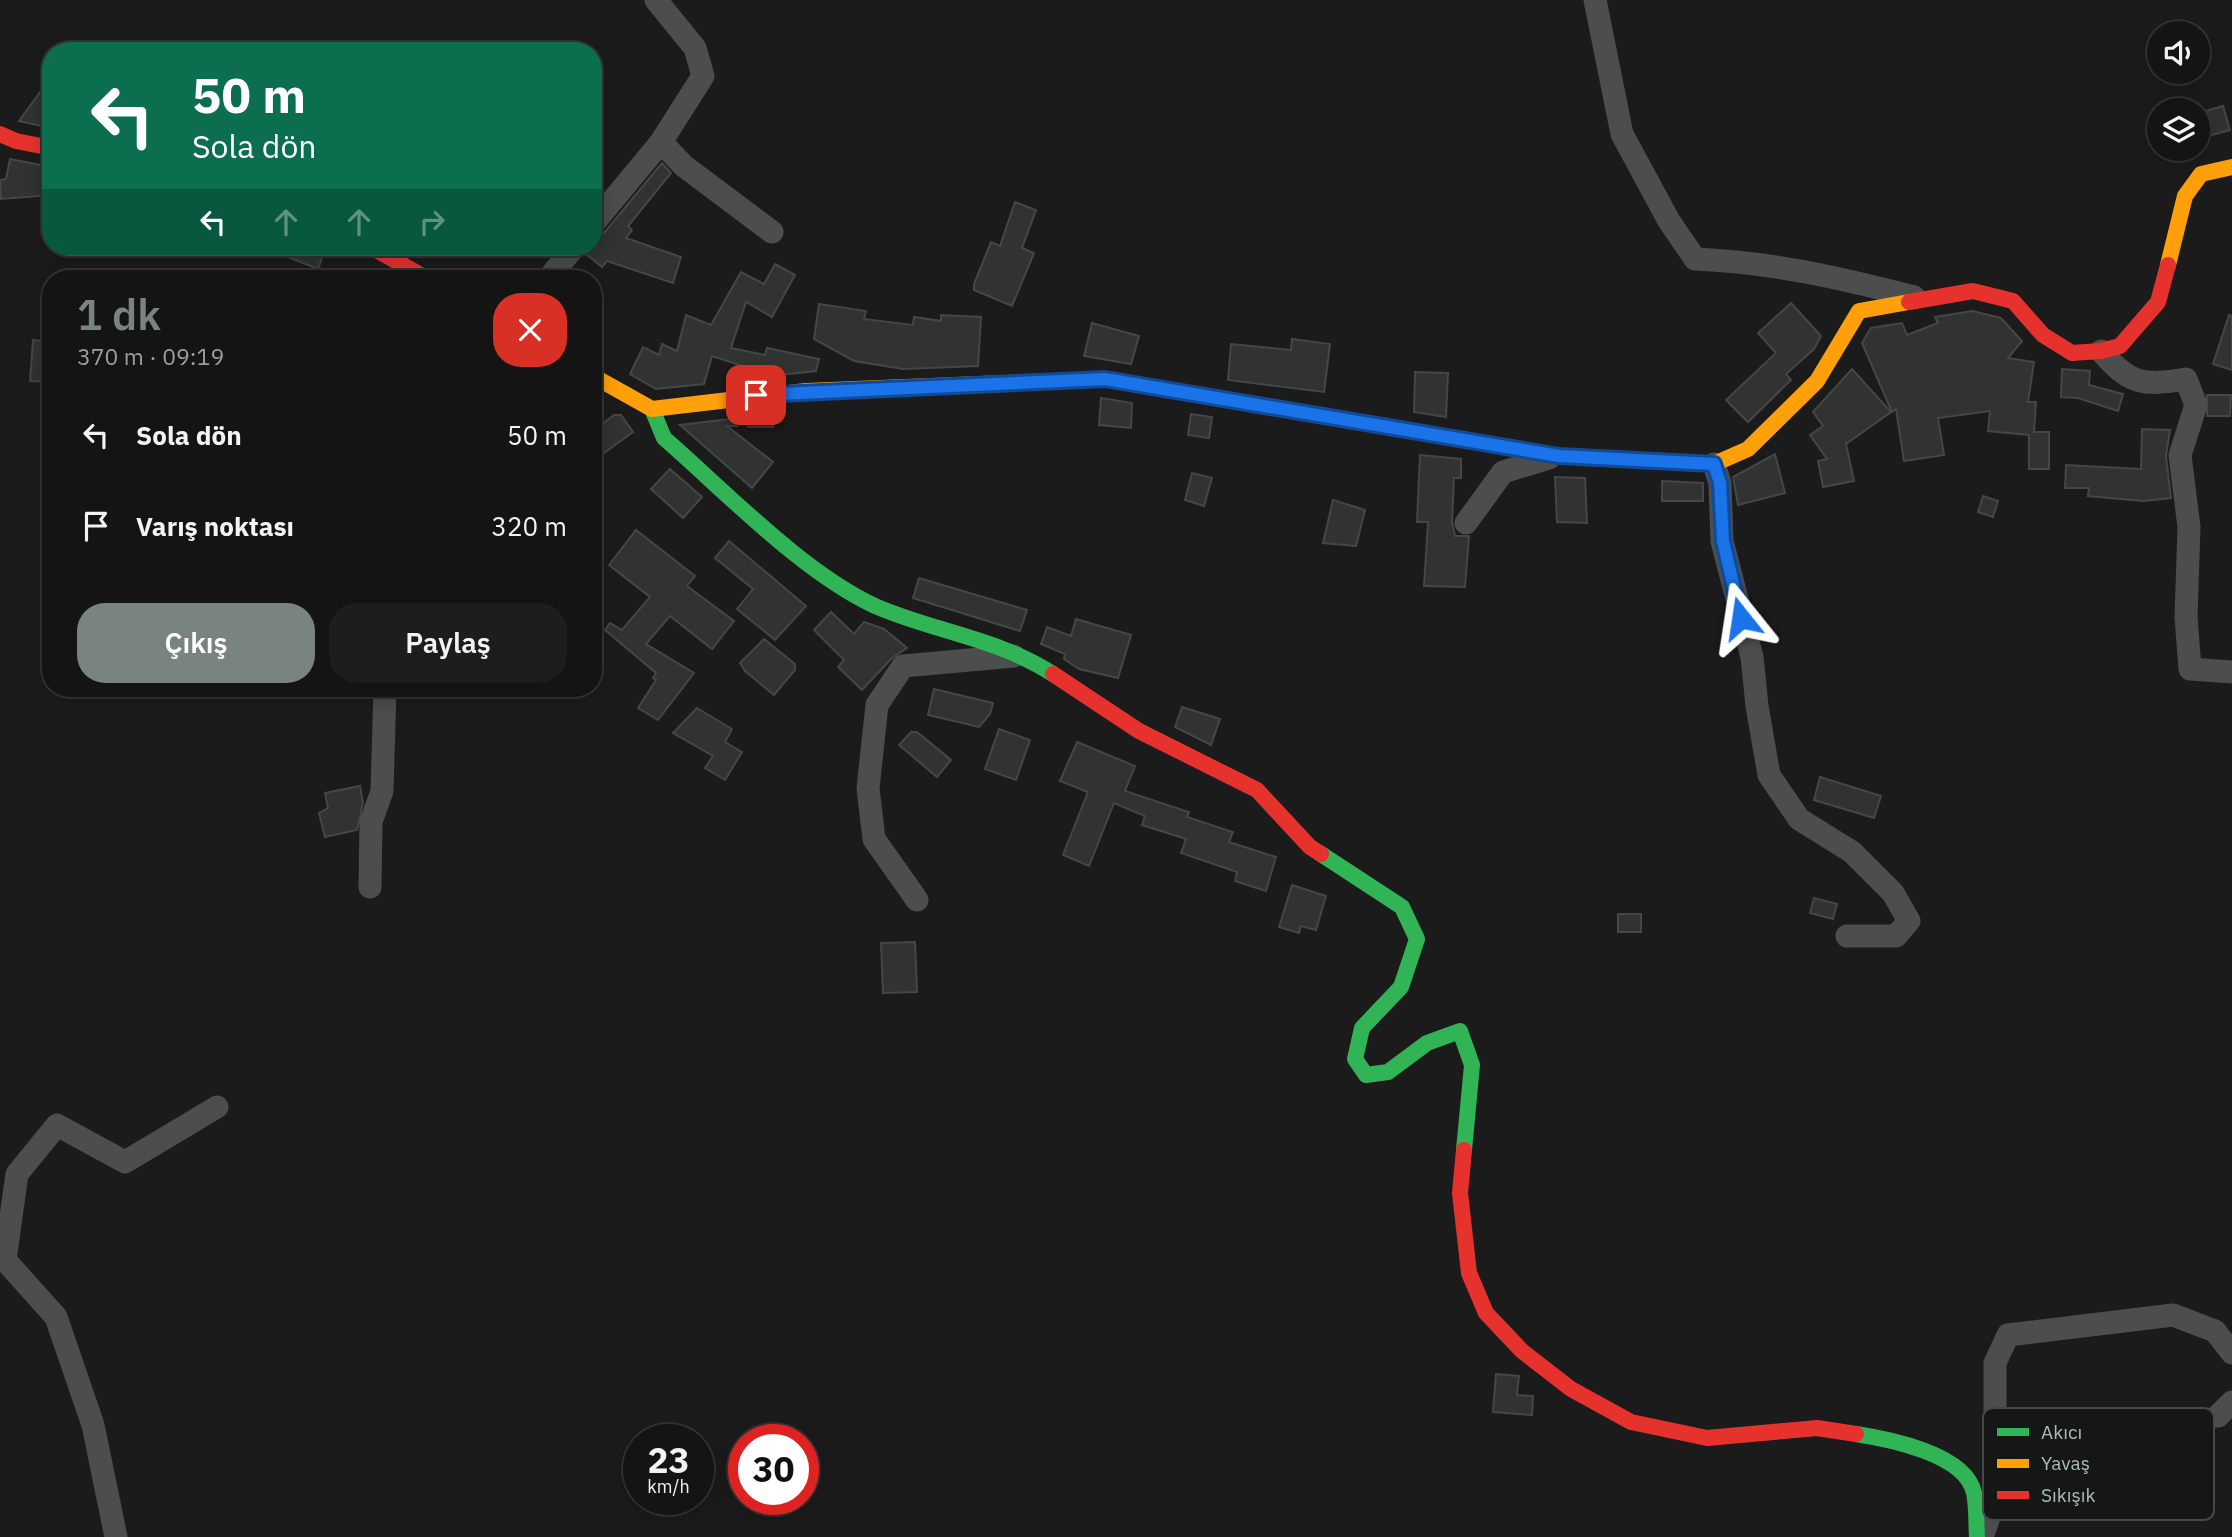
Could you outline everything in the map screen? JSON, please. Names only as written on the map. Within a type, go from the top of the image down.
[{"type":"street","points":[[602,213],[661,142],[703,76],[695,48],[656,0]]},
{"type":"street","points":[[1595,0],[1622,134],[1669,221],[1695,259],[1738,261],[1827,274],[1915,297],[1973,291],[2013,301],[2043,335],[2072,352],[2101,351],[2120,346],[2158,302],[2185,196],[2201,174],[2232,167]]},
{"type":"street","points":[[0,134],[16,141],[42,146]]},
{"type":"street","points":[[661,142],[684,166],[772,232]]},
{"type":"street","points":[[387,256],[412,270]]},
{"type":"street","points":[[555,270],[567,256]]},
{"type":"street","points":[[602,381],[652,409],[806,391],[1105,379],[1559,456],[1714,464],[1748,449],[1817,381],[1859,311],[1933,296]]},
{"type":"street","points":[[2101,351],[2119,372],[2150,385],[2186,379],[2196,405],[2180,455],[2189,527],[2186,617],[2190,669],[2232,672]]},
{"type":"street","points":[[652,409],[664,438],[823,578],[876,606],[1023,655],[1139,732],[1257,790],[1310,847],[1402,907],[1417,939],[1401,987],[1362,1028],[1355,1059],[1366,1075],[1388,1072],[1427,1043],[1460,1031],[1472,1065],[1460,1193],[1469,1273],[1486,1313],[1522,1351],[1571,1389],[1631,1422],[1707,1438],[1817,1428],[1898,1440],[1955,1465],[1974,1490],[1979,1537]]},
{"type":"street","points":[[1466,523],[1503,472],[1559,456]]},
{"type":"street","points":[[1714,464],[1720,483],[1723,541],[1752,657],[1769,775],[1799,819],[1852,852],[1893,893],[1909,920],[1896,936],[1847,936]]},
{"type":"street","points":[[917,900],[874,839],[869,788],[877,705],[903,666],[1023,655]]},
{"type":"street","points":[[370,887],[371,822],[382,791],[385,697]]},
{"type":"street","points":[[116,1537],[93,1424],[56,1317],[5,1260],[17,1174],[57,1125],[125,1162],[217,1107]]},
{"type":"street","points":[[1995,1408],[1995,1363],[2008,1335],[2173,1315],[2215,1331],[2232,1353]]},
{"type":"street","points":[[1979,1537],[1986,1520]]},
{"type":"building","points":[[42,89],[42,126],[19,121]]},
{"type":"building","points":[[2223,106],[2230,130],[2210,136],[2210,110]]},
{"type":"building","points":[[10,159],[42,165],[42,196],[1,199],[0,180],[6,179]]},
{"type":"building","points":[[662,163],[671,173],[628,226],[632,230],[626,238],[681,257],[673,283],[607,261],[602,267],[588,256],[602,256],[604,233]]},
{"type":"building","points":[[1015,202],[1036,210],[1022,248],[1034,253],[1012,306],[974,290],[974,284],[991,242],[1000,246]]},
{"type":"building","points":[[286,256],[323,256],[318,269]]},
{"type":"building","points":[[775,264],[795,275],[772,317],[746,302],[731,348],[765,355],[767,348],[819,359],[816,371],[745,379],[740,378],[743,366],[712,356],[704,384],[656,389],[630,374],[643,347],[659,355],[662,344],[677,351],[686,315],[711,325],[741,272],[764,284]]},
{"type":"building","points":[[1791,303],[1821,336],[1814,349],[1786,374],[1791,380],[1748,422],[1726,400],[1776,353],[1758,333]]},
{"type":"building","points":[[819,304],[866,311],[864,319],[913,325],[914,317],[941,321],[941,315],[981,317],[978,366],[903,369],[854,361],[814,339]]},
{"type":"building","points":[[1972,311],[2001,318],[2022,341],[2008,358],[2034,362],[2028,402],[2036,402],[2034,432],[2049,432],[2049,469],[2029,469],[2029,435],[1988,431],[1990,411],[1938,418],[1944,455],[1904,461],[1896,409],[1892,412],[1862,343],[1871,328],[1902,323],[1907,335],[1938,323],[1935,317]]},
{"type":"building","points":[[2229,315],[2232,316],[2232,370],[2213,364]]},
{"type":"building","points":[[1092,323],[1139,336],[1131,364],[1084,356]]},
{"type":"building","points":[[1292,339],[1330,344],[1324,392],[1228,380],[1231,344],[1291,350]]},
{"type":"building","points":[[33,340],[42,341],[42,382],[30,381]]},
{"type":"building","points":[[1852,369],[1891,412],[1846,444],[1854,481],[1823,487],[1818,461],[1827,459],[1810,435],[1823,426],[1813,412]]},
{"type":"building","points":[[2062,369],[2090,371],[2089,385],[2123,394],[2118,411],[2078,398],[2061,397]]},
{"type":"building","points":[[1415,372],[1448,373],[1446,417],[1414,412]]},
{"type":"building","points":[[2207,395],[2231,395],[2230,416],[2207,416]]},
{"type":"building","points":[[1101,398],[1132,403],[1131,428],[1099,425]]},
{"type":"building","points":[[773,414],[773,427],[748,427],[749,417]]},
{"type":"building","points":[[1191,414],[1212,417],[1209,438],[1188,435]]},
{"type":"building","points":[[614,415],[621,415],[633,432],[602,454],[602,424]]},
{"type":"building","points":[[729,419],[737,426],[727,426],[773,462],[752,488],[680,425]]},
{"type":"building","points":[[2142,429],[2170,430],[2166,456],[2171,498],[2143,501],[2088,496],[2089,488],[2065,488],[2066,465],[2141,469]]},
{"type":"building","points":[[1775,454],[1785,493],[1738,505],[1733,477]]},
{"type":"building","points":[[1420,455],[1461,459],[1461,478],[1454,478],[1452,522],[1455,536],[1469,536],[1465,587],[1424,586],[1428,522],[1417,522]]},
{"type":"building","points":[[670,469],[702,497],[683,518],[651,489]]},
{"type":"building","points":[[1192,473],[1212,478],[1204,506],[1185,500]]},
{"type":"building","points":[[1555,477],[1585,478],[1587,523],[1557,522]]},
{"type":"building","points":[[1662,481],[1703,483],[1703,501],[1662,501]]},
{"type":"building","points":[[1983,496],[1998,501],[1993,517],[1978,512]]},
{"type":"building","points":[[1333,500],[1365,510],[1356,546],[1323,543]]},
{"type":"building","points":[[636,530],[695,576],[687,586],[734,621],[712,649],[670,616],[646,644],[694,673],[658,720],[638,708],[656,680],[653,678],[656,673],[605,630],[610,623],[622,630],[650,597],[609,565]]},
{"type":"building","points":[[729,541],[806,606],[775,640],[737,609],[753,589],[715,558]]},
{"type":"building","points":[[919,578],[1027,610],[1020,631],[913,598]]},
{"type":"building","points":[[831,612],[854,634],[864,622],[884,629],[907,648],[892,658],[862,690],[838,667],[844,660],[814,630]]},
{"type":"building","points":[[1076,619],[1131,635],[1118,678],[1079,669],[1064,659],[1065,654],[1041,644],[1047,627],[1071,636]]},
{"type":"building","points":[[764,639],[795,664],[795,670],[774,695],[745,671],[740,663]]},
{"type":"building","points":[[934,689],[993,703],[990,714],[979,727],[928,715]]},
{"type":"building","points":[[1182,707],[1220,719],[1211,745],[1175,727]]},
{"type":"building","points":[[697,708],[732,729],[725,742],[742,752],[725,780],[705,768],[713,756],[673,733]]},
{"type":"building","points":[[999,729],[1030,740],[1016,780],[985,769]]},
{"type":"building","points":[[911,732],[917,732],[951,760],[937,777],[899,745]]},
{"type":"building","points":[[1077,742],[1135,766],[1125,791],[1189,812],[1187,817],[1233,832],[1229,842],[1276,857],[1266,891],[1235,881],[1237,872],[1181,853],[1186,839],[1142,825],[1145,816],[1114,803],[1089,866],[1063,855],[1088,792],[1060,781]]},
{"type":"building","points":[[1820,777],[1881,796],[1874,818],[1814,800]]},
{"type":"building","points":[[360,786],[363,803],[357,830],[325,837],[319,813],[328,808],[325,793]]},
{"type":"building","points":[[1292,885],[1326,896],[1316,930],[1301,926],[1299,933],[1279,927]]},
{"type":"building","points":[[1814,898],[1837,904],[1833,919],[1810,913]]},
{"type":"building","points":[[1618,914],[1641,914],[1641,932],[1618,932]]},
{"type":"building","points":[[915,942],[917,992],[883,993],[881,943]]},
{"type":"building","points":[[1496,1374],[1519,1376],[1517,1395],[1533,1396],[1532,1415],[1493,1412]]},
{"type":"traffic: fast","points":[[652,409],[664,438],[765,530],[820,573],[875,606],[1010,652],[1053,674]]},
{"type":"traffic: fast","points":[[1321,854],[1402,907],[1417,939],[1401,987],[1362,1028],[1355,1059],[1366,1075],[1388,1072],[1427,1043],[1460,1031],[1472,1065],[1464,1150]]},
{"type":"traffic: fast","points":[[1856,1434],[1924,1451],[1957,1468],[1968,1479],[1974,1493],[1977,1537]]},
{"type":"traffic: slow","points":[[2168,265],[2185,196],[2201,174],[2232,167]]},
{"type":"traffic: slow","points":[[1583,457],[1714,464],[1748,449],[1817,381],[1859,311],[1909,302]]},
{"type":"traffic: slow","points":[[602,381],[652,409],[806,391],[1105,379],[1159,388]]},
{"type":"traffic: jam","points":[[0,134],[16,141],[42,146]]},
{"type":"traffic: jam","points":[[387,256],[412,270]]},
{"type":"traffic: jam","points":[[1909,302],[1973,291],[2013,301],[2043,335],[2072,353],[2101,351],[2120,346],[2158,302],[2168,265]]},
{"type":"traffic: jam","points":[[1159,388],[1559,456],[1583,457]]},
{"type":"traffic: jam","points":[[1053,674],[1139,731],[1257,790],[1310,847],[1321,854]]},
{"type":"traffic: jam","points":[[1464,1150],[1460,1193],[1469,1273],[1486,1313],[1522,1351],[1571,1389],[1631,1422],[1707,1438],[1817,1428],[1856,1434]]},
{"type":"route","points":[[756,395],[1105,379],[1559,456],[1714,464],[1720,483],[1723,541],[1741,618]]}]
